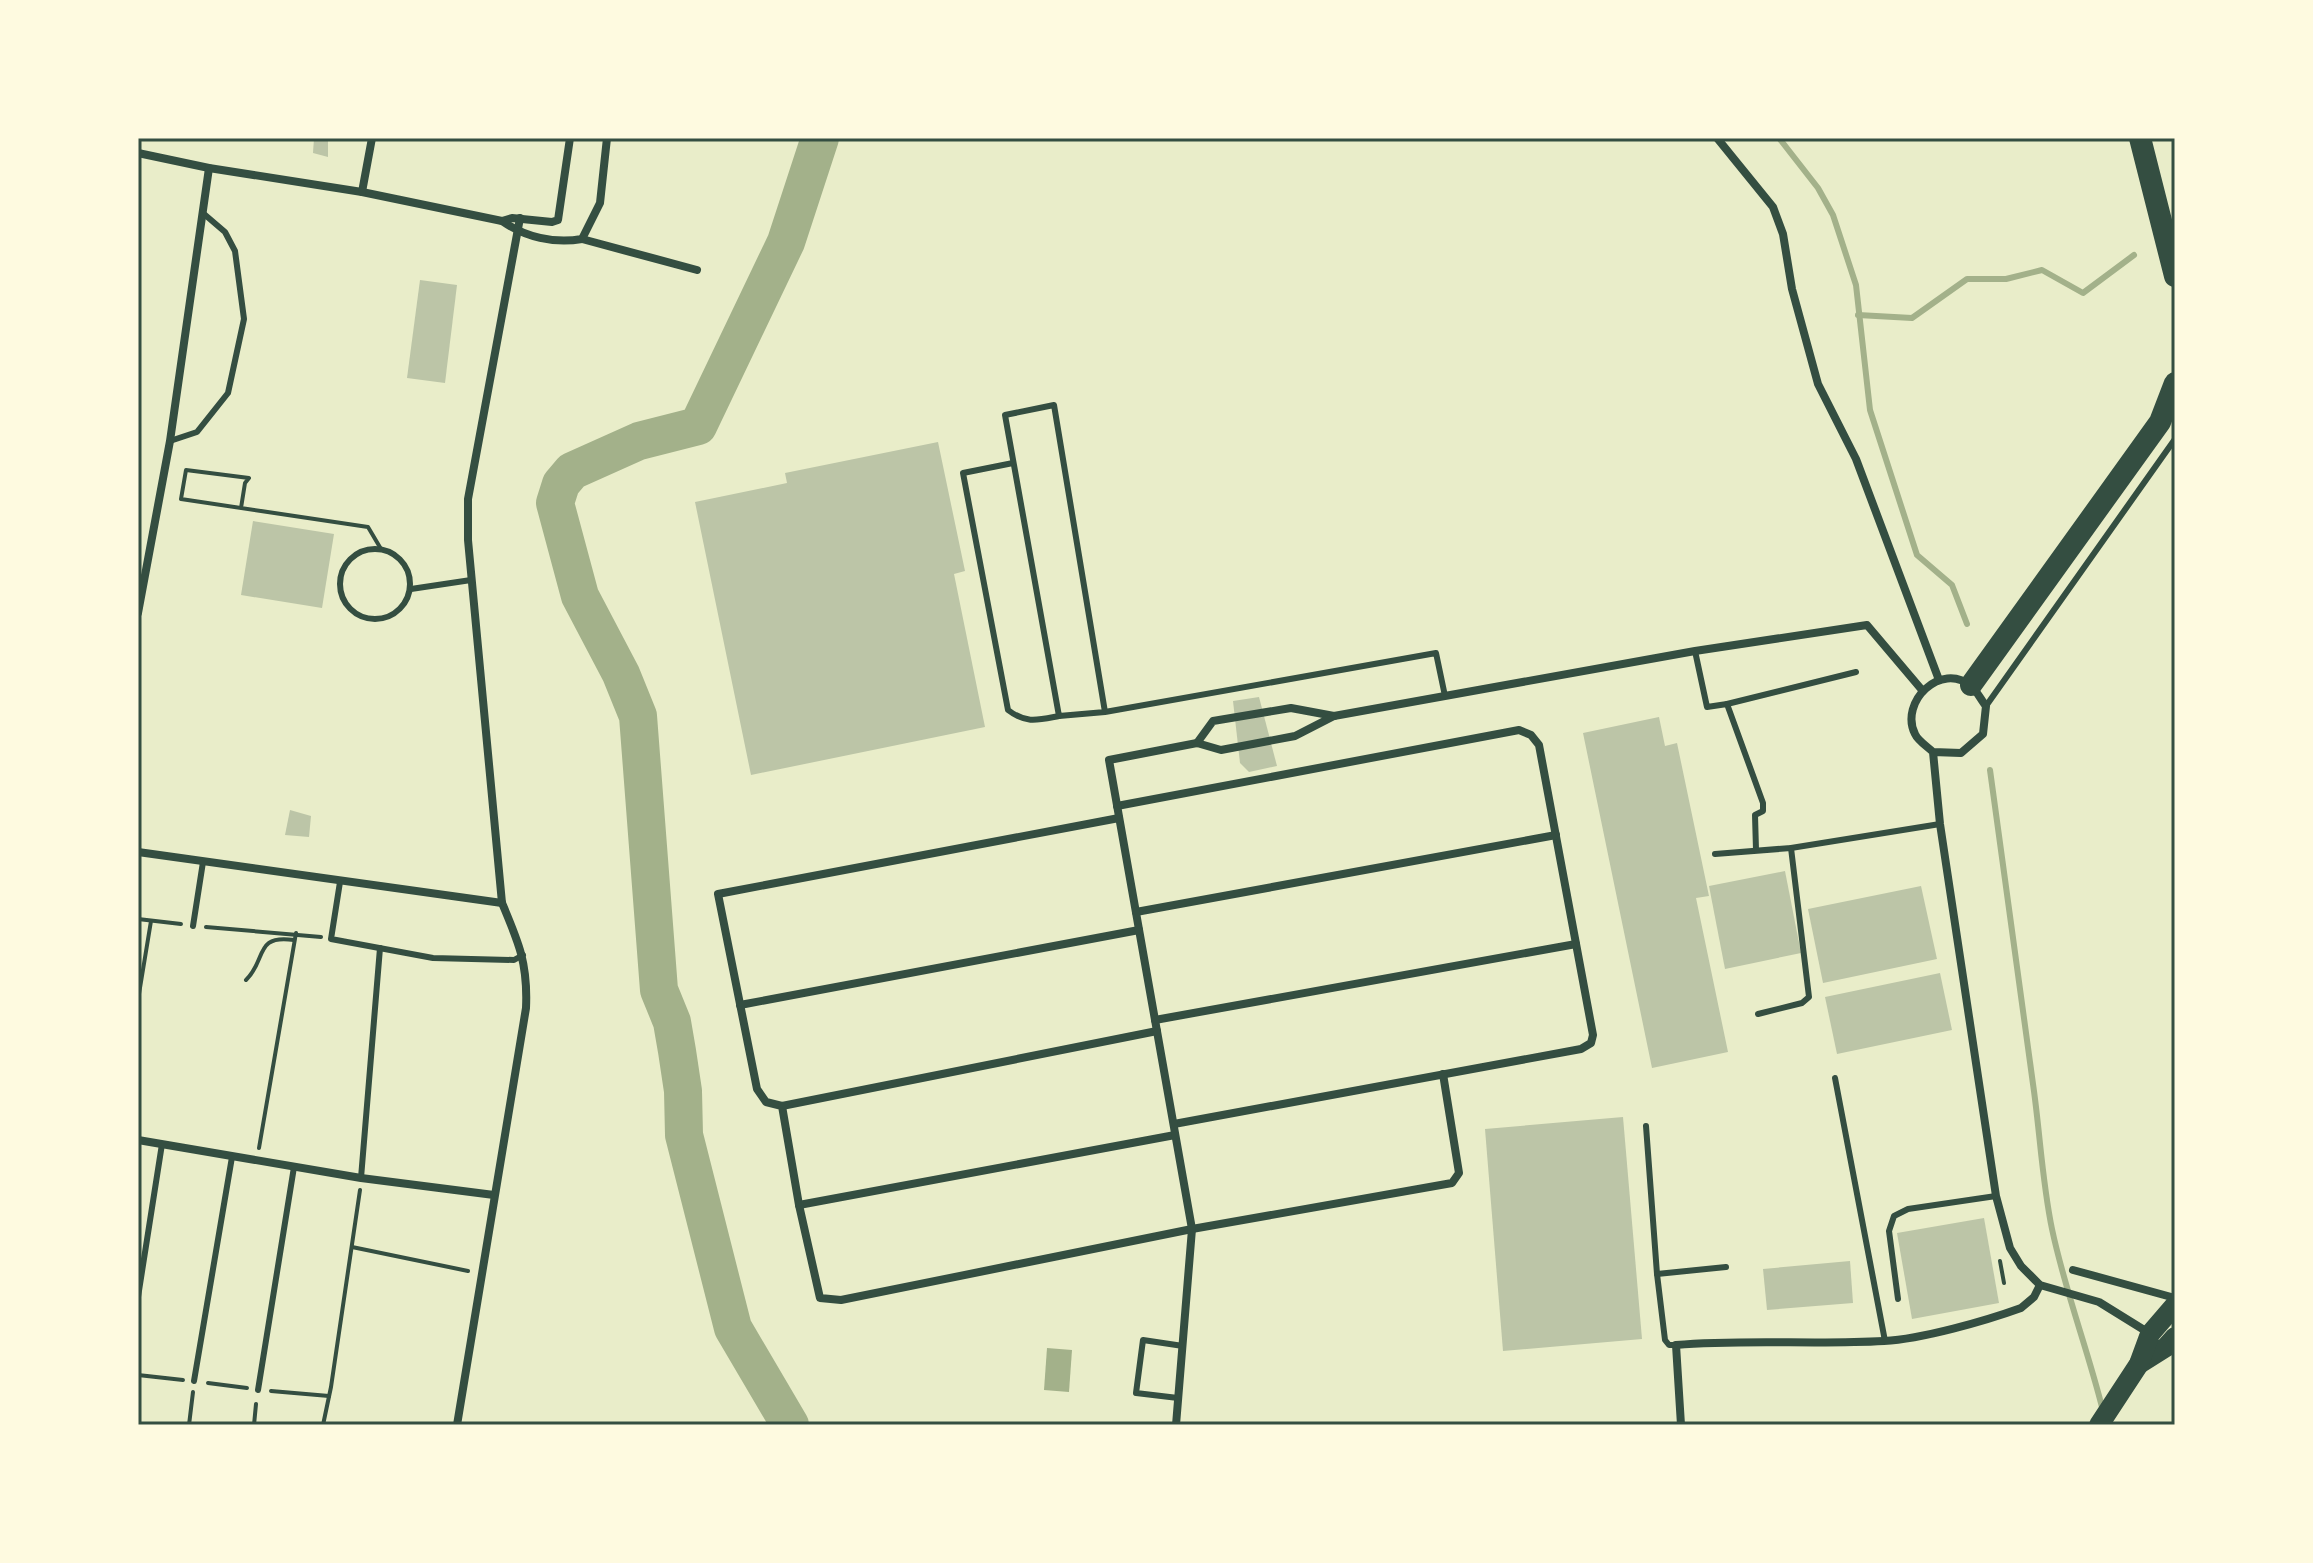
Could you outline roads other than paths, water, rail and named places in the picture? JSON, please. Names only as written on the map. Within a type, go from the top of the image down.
[{"type":"highway","points":[[2140,138],[2175,276]]},
{"type":"highway","points":[[1971,685],[2160,422],[2175,383]]},
{"type":"highway","points":[[2099,1425],[2139,1364],[2164,1339],[2175,1305]]},
{"type":"street","points":[[362,192],[372,138]]},
{"type":"street","points":[[138,153],[209,168],[362,192],[502,221],[520,218],[552,222],[558,220],[570,138]]},
{"type":"street","points":[[582,239],[600,203],[607,138]]},
{"type":"street","points":[[1717,138],[1773,207],[1783,234],[1792,289],[1818,384],[1856,459],[1939,680]]},
{"type":"street","points":[[138,613],[170,441],[209,168]]},
{"type":"street","points":[[457,1425],[524,1023],[527,981],[523,955],[502,903],[471,580],[468,499],[520,218]]},
{"type":"street","points":[[502,221],[517,232],[563,243],[582,239],[697,270]]},
{"type":"street","points":[[1176,1425],[1192,1229],[1109,760],[1197,743],[1221,750],[1295,736],[1334,716],[1695,651],[1867,625],[1922,690]]},
{"type":"street","points":[[1933,752],[1961,753],[1983,734],[1986,706],[1971,685],[1956,679],[1939,680],[1922,690],[1911,711],[1915,735],[1933,752],[1940,824],[1996,1196],[2010,1248],[2021,1266],[2042,1285],[2099,1302],[2164,1339]]},
{"type":"street","points":[[1197,743],[1213,721],[1291,708],[1334,716]]},
{"type":"street","points":[[1117,806],[1519,730],[1531,735],[1539,745],[1593,1035],[1591,1043],[1581,1049],[1174,1124]]},
{"type":"street","points":[[1119,818],[718,894],[757,1089],[766,1102],[782,1106],[1157,1031]]},
{"type":"street","points":[[1136,912],[1556,835]]},
{"type":"street","points":[[138,852],[502,903]]},
{"type":"street","points":[[740,1005],[1139,930]]},
{"type":"street","points":[[1155,1020],[1576,944]]},
{"type":"street","points":[[782,1106],[816,1289],[820,1298],[841,1300],[1192,1229],[1452,1183],[1459,1173],[1443,1074]]},
{"type":"street","points":[[799,1205],[1175,1135]]},
{"type":"street","points":[[138,1140],[361,1178],[494,1195]]},
{"type":"street","points":[[2073,1270],[2175,1298]]},
{"type":"street","points":[[1681,1425],[1676,1345],[1729,1341],[1885,1341],[1912,1337],[2021,1308],[2042,1285]]},
{"type":"lane","points":[[170,441],[197,432],[228,393],[244,319],[235,251],[225,232],[204,214]]},
{"type":"lane","points":[[1059,716],[1005,415],[1054,405],[1105,712]]},
{"type":"lane","points":[[1986,706],[2175,439]]},
{"type":"lane","points":[[1013,463],[963,473],[1008,710],[1019,719],[1030,722],[1105,712],[1436,653],[1445,696]]},
{"type":"lane","points":[[381,549],[398,557],[409,571],[411,589],[404,606],[389,617],[370,620],[353,612],[342,597],[340,579],[348,562],[363,551],[381,549]]},
{"type":"lane","points":[[411,589],[471,580]]},
{"type":"lane","points":[[1695,651],[1707,707],[1856,672]]},
{"type":"lane","points":[[1727,704],[1763,803],[1763,811],[1755,815],[1756,850]]},
{"type":"lane","points":[[1715,854],[1791,848],[1940,824]]},
{"type":"lane","points":[[1758,1014],[1802,1003],[1809,997],[1791,848]]},
{"type":"lane","points":[[193,926],[203,862]]},
{"type":"lane","points":[[340,882],[331,939],[433,958],[514,960],[523,955]]},
{"type":"lane","points":[[361,1178],[380,948]]},
{"type":"lane","points":[[1835,1078],[1885,1341]]},
{"type":"lane","points":[[1646,1126],[1665,1340],[1669,1345],[1676,1345]]},
{"type":"lane","points":[[138,1297],[162,1144]]},
{"type":"lane","points":[[194,1381],[232,1157]]},
{"type":"lane","points":[[258,1390],[294,1167]]},
{"type":"lane","points":[[1898,1299],[1889,1231],[1894,1216],[1908,1209],[1996,1196]]},
{"type":"lane","points":[[1657,1274],[1726,1267]]},
{"type":"lane","points":[[1178,1398],[1136,1393],[1143,1340],[1183,1346]]},
{"type":"waterway","points":[[790,1425],[733,1328],[684,1135],[683,1091],[677,1051],[672,1022],[659,990],[638,716],[621,674],[580,596],[555,503],[561,484],[572,471],[639,441],[698,426],[786,242],[820,138]]},
{"type":"waterway","points":[[1779,138],[1818,188],[1833,215],[1856,285],[1870,410],[1917,555],[1952,585],[1967,624]]},
{"type":"waterway","points":[[1858,315],[1912,318],[1967,279],[2006,279],[2042,270],[2083,293],[2134,255]]},
{"type":"waterway","points":[[1990,770],[2049,1211],[2063,1275],[2103,1411]]}]
